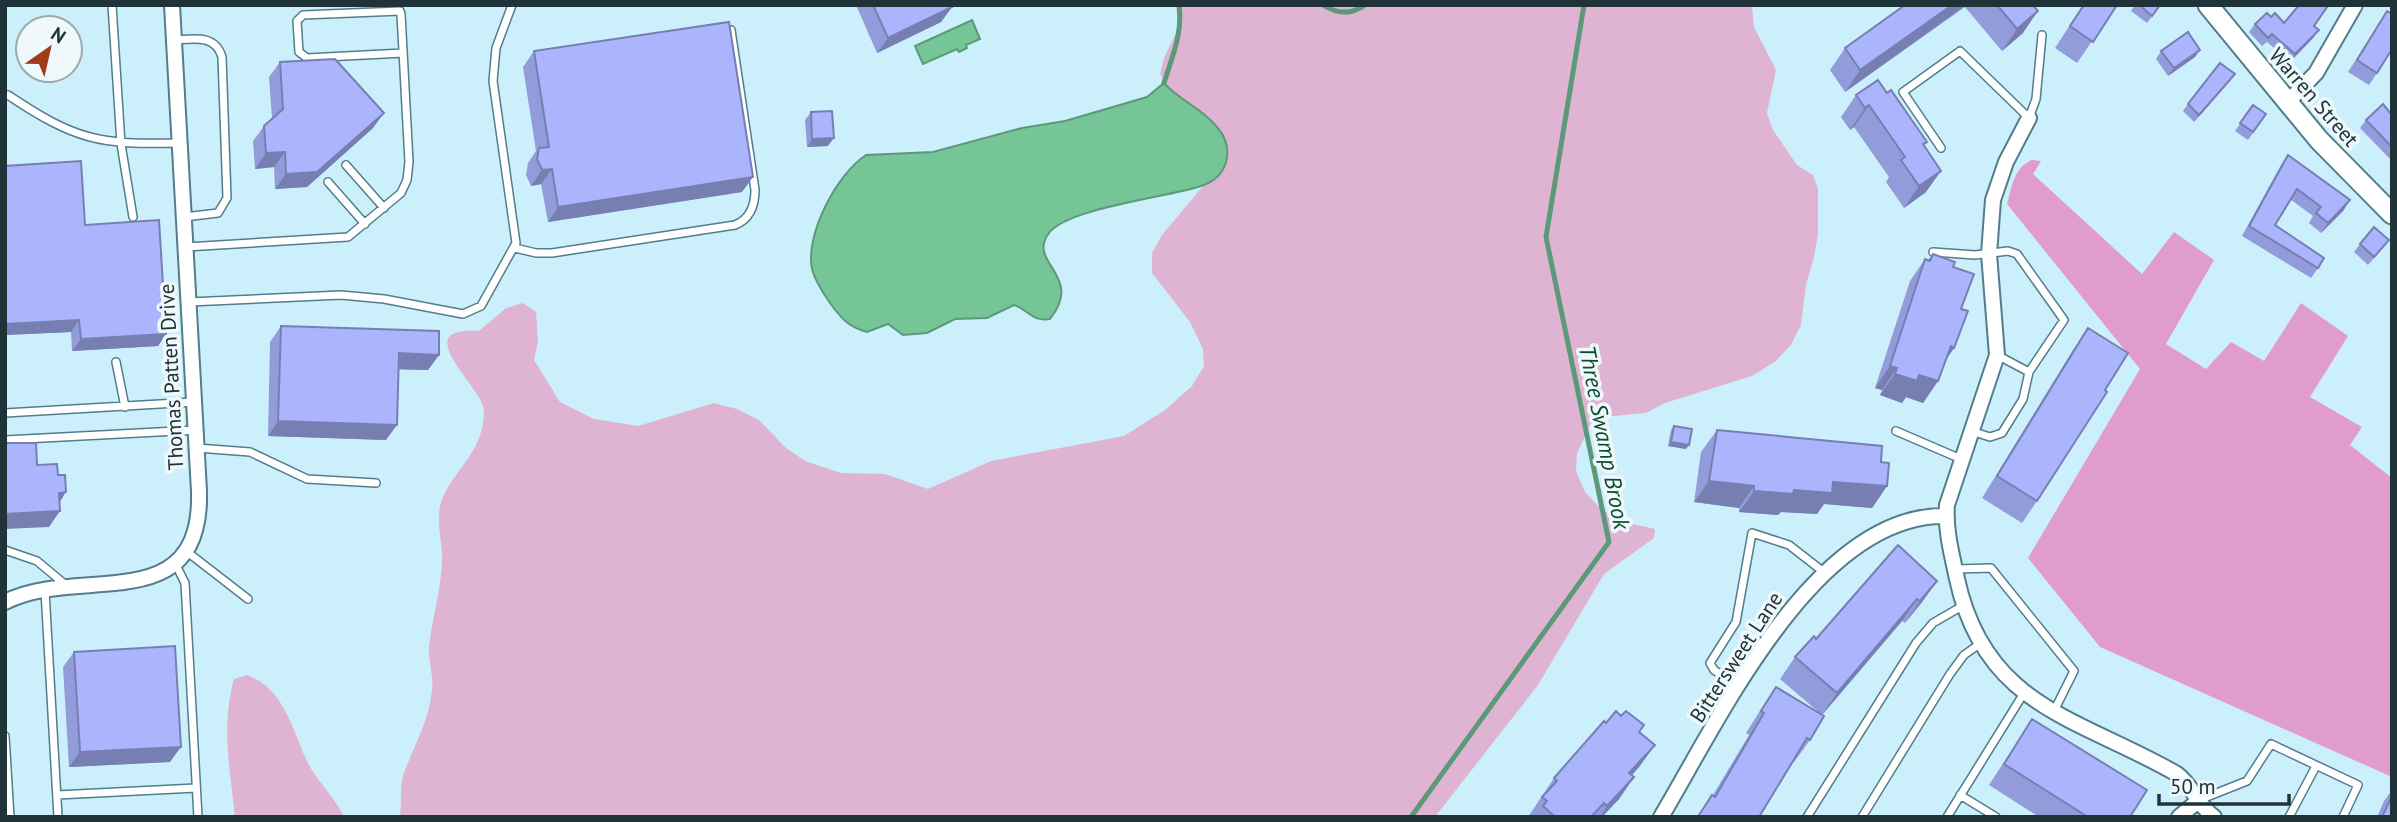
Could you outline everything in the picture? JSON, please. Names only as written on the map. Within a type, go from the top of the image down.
[{"type":"main road","name":"Warren Street","points":[[2208,5],[2287,103],[2392,214]]},
{"type":"street","name":"Thomas Patten Drive","points":[[5,602],[21,595],[45,591],[141,580],[175,563],[186,551],[195,532],[199,513],[197,449],[172,5]]},
{"type":"street","points":[[2287,103],[2316,73],[2355,5]]},
{"type":"street","points":[[2029,118],[1997,187],[1989,225],[1997,355],[1949,494],[1947,516],[1955,569],[1964,604],[1982,642],[2003,672],[2024,693],[2053,713],[2177,774],[2189,784],[2214,817]]},
{"type":"street","name":"Bittersweet Lane","points":[[1661,817],[1739,687],[1788,612],[1825,573],[1852,549],[1886,527],[1915,518],[1947,516]]},
{"type":"street","points":[[2179,817],[2199,800]]},
{"type":"lane","points":[[111,5],[121,144],[133,217]]},
{"type":"lane","points":[[188,302],[356,296],[469,313],[485,299],[514,248],[516,234],[493,80],[496,48],[512,5]]},
{"type":"lane","points":[[185,247],[348,237],[401,193],[408,174],[403,52],[401,14],[397,10],[303,15],[297,21],[299,52],[307,58],[403,52]]},
{"type":"lane","points":[[514,248],[552,253],[735,225],[748,216],[754,205],[755,190],[730,30]]},
{"type":"lane","points":[[1941,148],[1903,92],[1960,51],[2029,118],[2036,99],[2042,35]]},
{"type":"lane","points":[[174,40],[210,41],[222,57],[226,198],[223,209],[215,215],[184,217]]},
{"type":"lane","points":[[8,96],[52,125],[88,138],[121,144],[180,143]]},
{"type":"lane","points":[[346,165],[384,208]]},
{"type":"lane","points":[[328,182],[365,224]]},
{"type":"lane","points":[[1933,252],[1989,254],[2007,251],[2021,257],[2064,320],[2029,372],[2021,403],[2002,433],[1990,437],[1971,431]]},
{"type":"lane","points":[[1997,355],[2029,372]]},
{"type":"lane","points":[[116,362],[125,407]]},
{"type":"lane","points":[[5,413],[194,402]]},
{"type":"lane","points":[[5,440],[195,430]]},
{"type":"lane","points":[[1896,432],[1961,459]]},
{"type":"lane","points":[[197,449],[230,448],[250,452],[307,479],[376,482]]},
{"type":"lane","points":[[1739,687],[1714,670],[1710,663],[1737,622],[1752,533],[1789,545],[1825,573]]},
{"type":"lane","points":[[5,550],[37,561],[69,589]]},
{"type":"lane","points":[[186,551],[248,599]]},
{"type":"lane","points":[[175,563],[185,583],[198,817]]},
{"type":"lane","points":[[1955,569],[1991,568],[2074,671],[2053,713]]},
{"type":"lane","points":[[45,591],[58,817]]},
{"type":"lane","points":[[1807,817],[1916,643],[1933,623],[1964,604]]},
{"type":"lane","points":[[1862,817],[1950,674],[1964,655],[1982,642]]},
{"type":"lane","points":[[1947,817],[2024,693]]},
{"type":"lane","points":[[5,736],[10,817]]},
{"type":"lane","points":[[2199,800],[2247,781],[2271,744],[2358,785],[2343,817]]},
{"type":"lane","points":[[2289,817],[2316,766]]},
{"type":"lane","points":[[57,795],[197,788]]},
{"type":"lane","points":[[1960,795],[1996,817]]},
{"type":"shaded area","points":[[1176,5],[1752,5],[1754,27],[1776,70],[1767,113],[1773,130],[1797,165],[1813,175],[1818,189],[1818,234],[1806,285],[1801,325],[1791,345],[1776,361],[1752,376],[1665,403],[1646,413],[1603,417],[1590,426],[1577,453],[1576,471],[1585,492],[1601,509],[1625,522],[1655,529],[1654,538],[1604,574],[1538,685],[1435,817],[400,817],[403,775],[425,721],[432,690],[429,648],[442,565],[440,506],[448,487],[478,442],[484,419],[483,406],[478,396],[452,358],[448,346],[449,337],[459,332],[479,331],[506,308],[523,303],[536,312],[538,342],[534,360],[560,402],[594,419],[638,426],[714,403],[737,409],[759,420],[785,447],[805,461],[841,473],[885,474],[928,489],[991,461],[1124,436],[1165,410],[1192,386],[1204,366],[1203,349],[1190,322],[1152,273],[1152,253],[1162,235],[1203,186],[1225,167],[1218,127],[1172,93],[1160,74],[1164,58],[1178,29]]},
{"type":"shaded area","points":[[972,20],[980,39],[966,45],[967,48],[959,52],[957,49],[923,64],[915,46]]},
{"type":"shaded area","points":[[1164,83],[1205,115],[1223,135],[1227,153],[1223,169],[1218,176],[1201,186],[1097,210],[1060,224],[1049,233],[1044,244],[1044,253],[1059,280],[1061,291],[1059,304],[1050,319],[1035,317],[1014,305],[987,318],[955,319],[927,333],[903,335],[888,324],[867,332],[846,321],[822,291],[813,273],[811,255],[818,223],[834,190],[866,155],[933,152],[1022,128],[1065,121],[1147,97]]},
{"type":"shaded area","points":[[2032,160],[2041,161],[2033,174],[2142,274],[2174,232],[2214,260],[2166,344],[2206,369],[2231,342],[2264,361],[2301,303],[2348,336],[2310,397],[2362,427],[2350,445],[2392,478],[2392,777],[2100,647],[2028,558],[2140,369],[2007,204],[2017,173]]},
{"type":"shaded area","points":[[247,675],[271,691],[280,702],[310,767],[344,817],[235,817],[228,748],[228,713],[234,679]]},
{"type":"building","points":[[873,5],[951,5],[952,7],[888,38]]},
{"type":"building","points":[[1905,5],[1952,5],[1860,70],[1845,48]]},
{"type":"building","points":[[1997,5],[2033,5],[2038,11],[2017,29]]},
{"type":"building","points":[[2084,5],[2117,5],[2093,42],[2070,26]]},
{"type":"building","points":[[2139,5],[2160,5],[2152,16]]},
{"type":"building","points":[[2299,5],[2327,7],[2314,26],[2319,30],[2295,54],[2272,34],[2268,38],[2255,24],[2267,13],[2271,17],[2275,13],[2284,23]]},
{"type":"building","points":[[2387,11],[2392,14],[2392,49],[2377,73],[2357,60]]},
{"type":"building","points":[[729,22],[753,177],[558,207],[552,169],[542,170],[537,159],[539,148],[549,147],[534,51]]},
{"type":"building","points":[[2188,32],[2200,50],[2174,68],[2161,51]]},
{"type":"building","points":[[335,59],[384,113],[317,172],[286,174],[285,152],[266,153],[264,126],[283,109],[280,62]]},
{"type":"building","points":[[2220,63],[2235,74],[2199,115],[2188,104]]},
{"type":"building","points":[[1878,80],[1887,93],[1891,90],[1927,142],[1923,144],[1941,171],[1919,186],[1901,160],[1905,157],[1869,105],[1865,108],[1856,95]]},
{"type":"building","points":[[2383,104],[2392,115],[2392,147],[2366,120]]},
{"type":"building","points":[[2253,105],[2266,114],[2253,132],[2240,123]]},
{"type":"building","points":[[832,111],[834,138],[812,139],[811,112]]},
{"type":"building","points":[[2288,155],[2350,200],[2328,223],[2316,213],[2321,207],[2297,189],[2275,225],[2324,258],[2318,268],[2249,226]]},
{"type":"building","points":[[81,161],[85,225],[159,220],[166,334],[81,339],[79,320],[5,324],[5,166]]},
{"type":"building","points":[[2374,227],[2389,240],[2374,257],[2360,244]]},
{"type":"building","points":[[1933,254],[1955,262],[1953,267],[1974,274],[1961,309],[1968,311],[1938,381],[1919,375],[1917,381],[1895,374],[1897,368],[1890,366],[1925,259],[1930,261]]},
{"type":"building","points":[[281,326],[439,331],[439,355],[399,353],[397,425],[278,421]]},
{"type":"building","points":[[2088,328],[2128,353],[2105,390],[2107,392],[2037,501],[1997,476]]},
{"type":"building","points":[[1674,426],[1692,429],[1689,445],[1671,442]]},
{"type":"building","points":[[1717,430],[1882,446],[1881,462],[1889,463],[1887,486],[1833,482],[1832,493],[1794,490],[1793,494],[1754,491],[1754,486],[1709,481]]},
{"type":"building","points":[[5,443],[36,443],[37,465],[57,464],[58,475],[65,475],[66,492],[59,493],[60,511],[5,514]]},
{"type":"building","points":[[1898,545],[1937,581],[1920,601],[1917,599],[1837,693],[1795,657],[1814,636],[1816,639]]},
{"type":"building","points":[[175,646],[181,747],[80,752],[74,652]]},
{"type":"building","points":[[1776,687],[1824,716],[1810,740],[1807,738],[1759,817],[1701,817],[1699,815],[1712,795],[1715,797],[1764,713],[1761,711]]},
{"type":"building","points":[[1616,711],[1621,716],[1626,711],[1644,725],[1639,732],[1655,745],[1629,773],[1634,777],[1607,806],[1604,803],[1591,817],[1555,817],[1543,806],[1547,801],[1542,797],[1557,781],[1554,778]]},
{"type":"building","points":[[2032,719],[2147,790],[2130,817],[2088,817],[2004,764]]},
{"type":"building","points":[[2392,796],[2392,817],[2382,817]]},
{"type":"waterway","points":[[1164,83],[1178,35],[1179,5]]},
{"type":"waterway","points":[[1323,5],[1344,12],[1365,5]]},
{"type":"waterway","name":"Three Swamp Brook","points":[[1411,817],[1609,542],[1546,237],[1584,5]]}]
